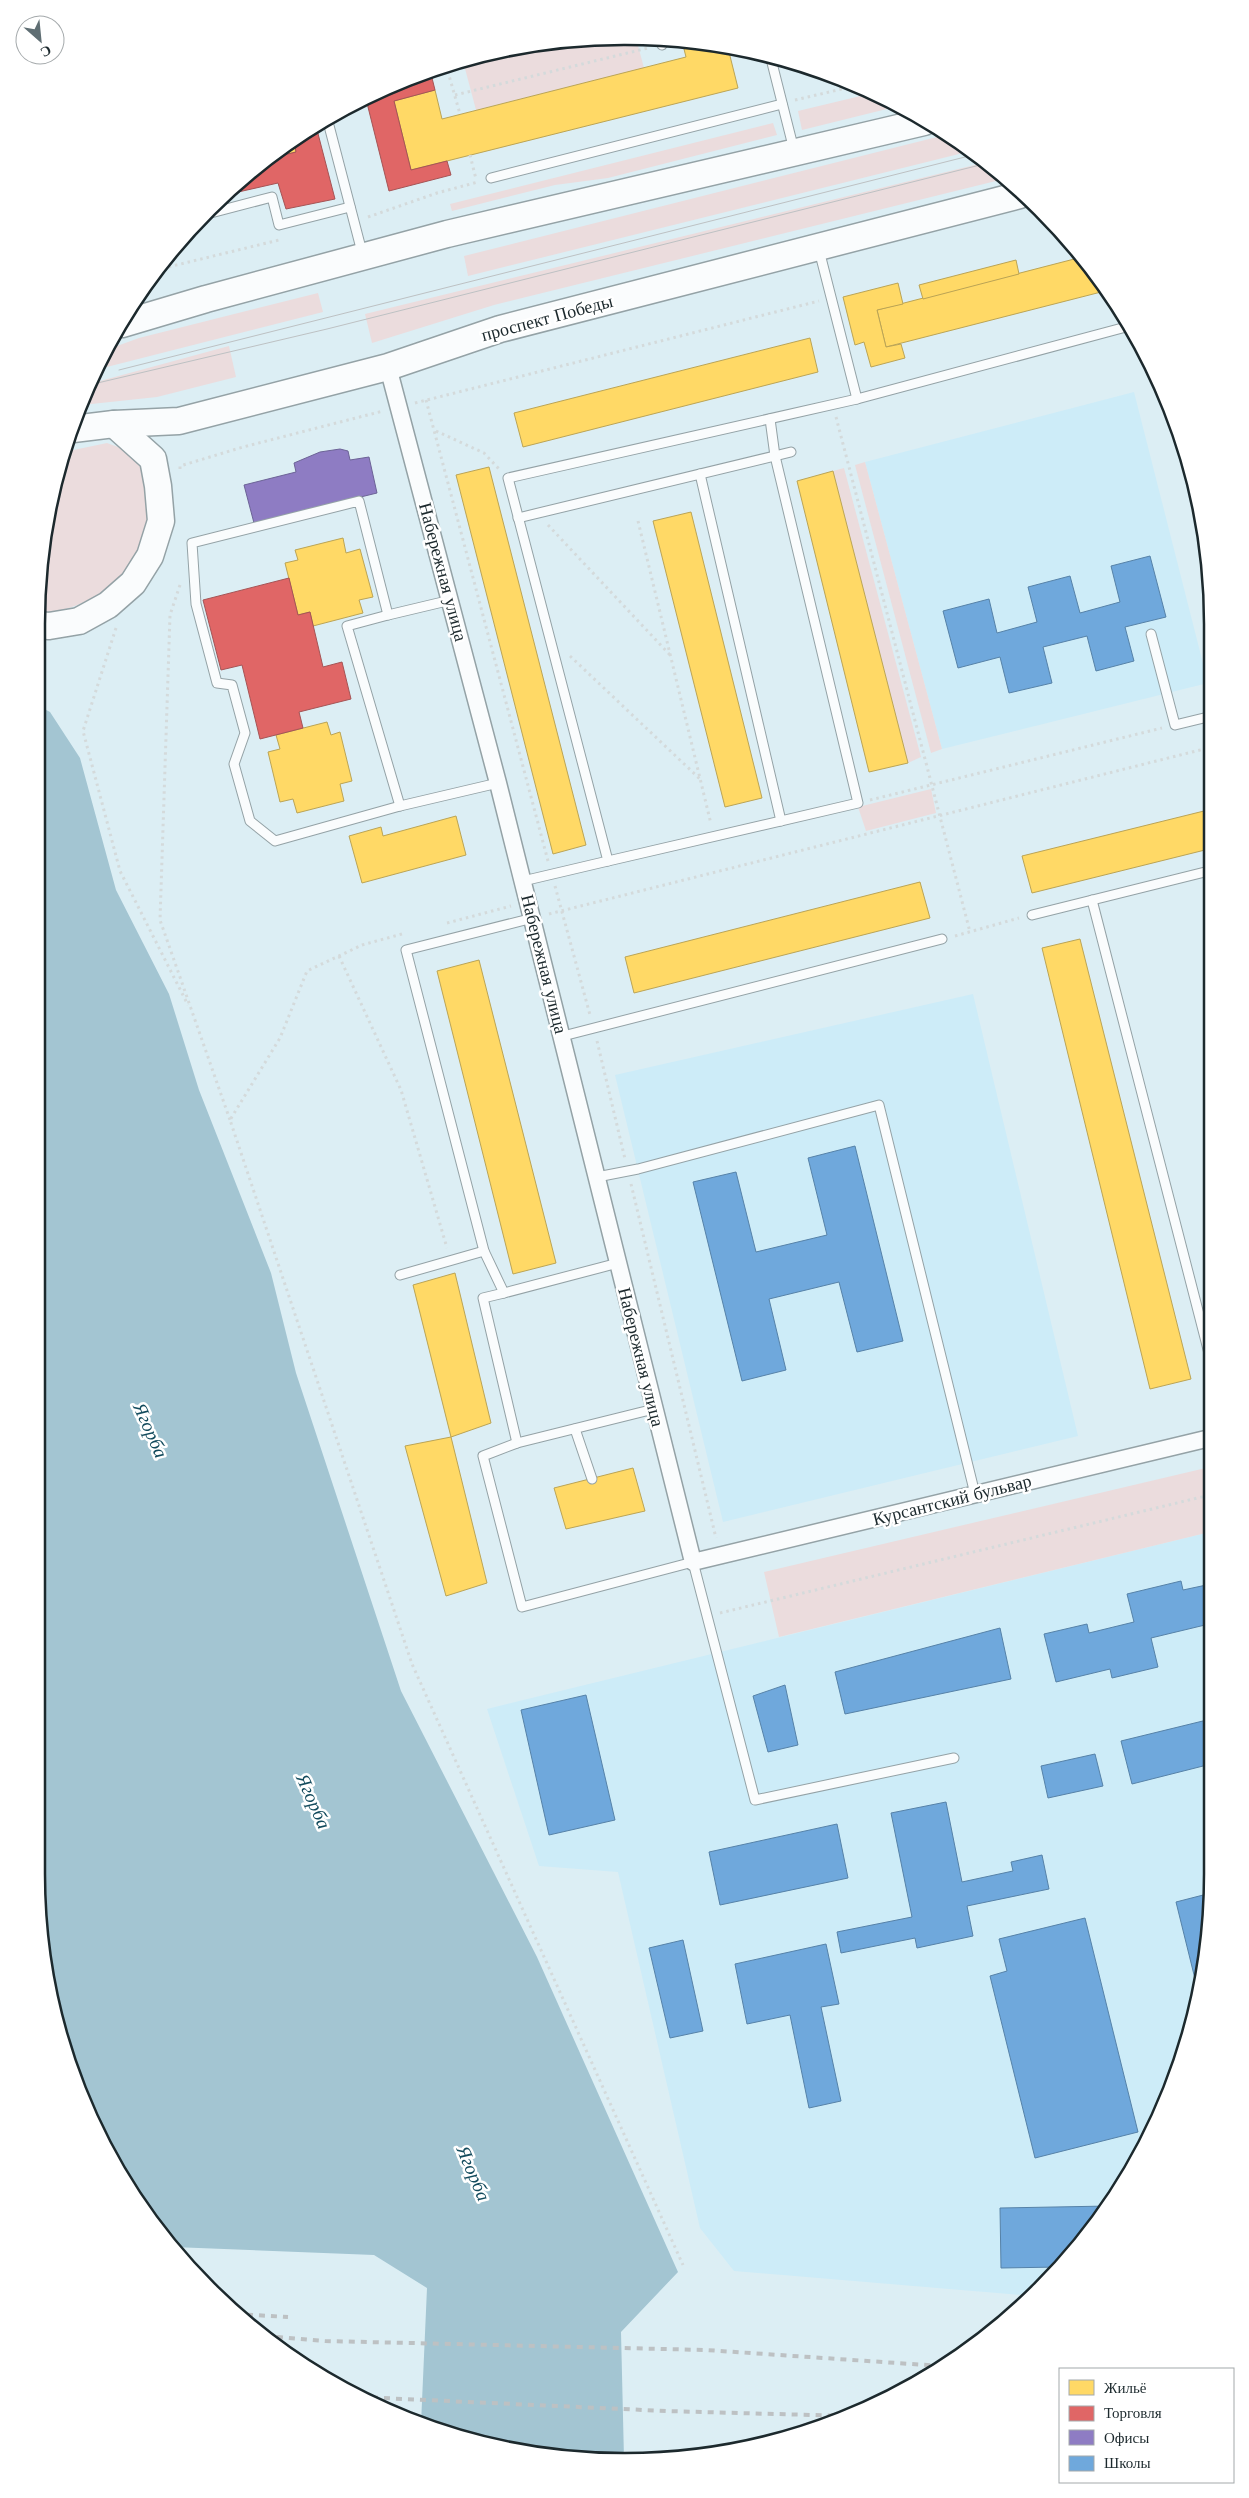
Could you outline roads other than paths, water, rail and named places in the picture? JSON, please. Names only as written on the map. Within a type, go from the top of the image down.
[{"type":"main road","points":[[132,320],[363,256],[916,124]]},
{"type":"main road","name":"проспект Победы","points":[[80,428],[114,424],[179,421],[388,367],[500,329],[1015,196]]},
{"type":"main road","points":[[153,459],[179,421]]},
{"type":"main road","points":[[45,626],[79,621],[108,605],[133,582],[150,556],[161,522],[158,486],[153,459],[114,424]]},
{"type":"street","name":"Набережная улица","points":[[388,367],[563,1036],[693,1562]]},
{"type":"street","name":"Курсантский бульвар","points":[[693,1562],[1204,1439]]},
{"type":"lane","points":[[772,65],[795,153]]},
{"type":"lane","points":[[491,178],[782,104]]},
{"type":"lane","points":[[329,127],[363,256]]},
{"type":"lane","points":[[219,211],[272,197],[279,225],[350,207]]},
{"type":"lane","points":[[818,246],[857,399]]},
{"type":"lane","points":[[608,861],[508,478],[857,399],[1122,328]]},
{"type":"lane","points":[[523,881],[858,803],[775,456],[770,419]]},
{"type":"lane","points":[[518,518],[791,452]]},
{"type":"lane","points":[[700,474],[781,821]]},
{"type":"lane","points":[[388,615],[359,502],[192,543],[196,604],[217,683],[232,685],[245,734],[234,764],[250,821],[275,841],[400,806],[498,783]]},
{"type":"lane","points":[[400,806],[347,626],[450,600]]},
{"type":"lane","points":[[1151,634],[1175,725],[1204,718]]},
{"type":"lane","points":[[1032,914],[1204,872]]},
{"type":"lane","points":[[1092,900],[1204,1334]]},
{"type":"lane","points":[[504,1293],[484,1250],[406,950],[532,918]]},
{"type":"lane","points":[[563,1036],[942,939]]},
{"type":"lane","points":[[597,1177],[628,1171],[879,1105],[975,1494]]},
{"type":"lane","points":[[400,1275],[484,1250]]},
{"type":"lane","points":[[517,1443],[483,1298],[618,1263]]},
{"type":"lane","points":[[654,1409],[517,1443],[483,1456],[522,1607],[693,1562],[755,1800],[954,1758]]},
{"type":"lane","points":[[575,1429],[592,1479]]},
{"type":"water","name":"Ягорба","points":[[45,709],[50,712],[80,758],[116,890],[169,994],[199,1090],[271,1273],[296,1373],[401,1691],[537,1957],[678,2272],[621,2332],[624,2453],[587,2452],[511,2442],[421,2416],[427,2288],[374,2255],[182,2247],[143,2195],[105,2130],[76,2060],[56,1987],[46,1911],[45,1874]]},
{"type":"tram line","points":[[119,370],[966,157]]},
{"type":"tram line","points":[[98,383],[327,329],[978,166]]},
{"type":"railway","points":[[249,2315],[288,2317]]},
{"type":"railway","points":[[278,2337],[325,2341],[706,2350],[930,2365]]},
{"type":"railway","points":[[379,2398],[666,2411],[829,2415]]}]
